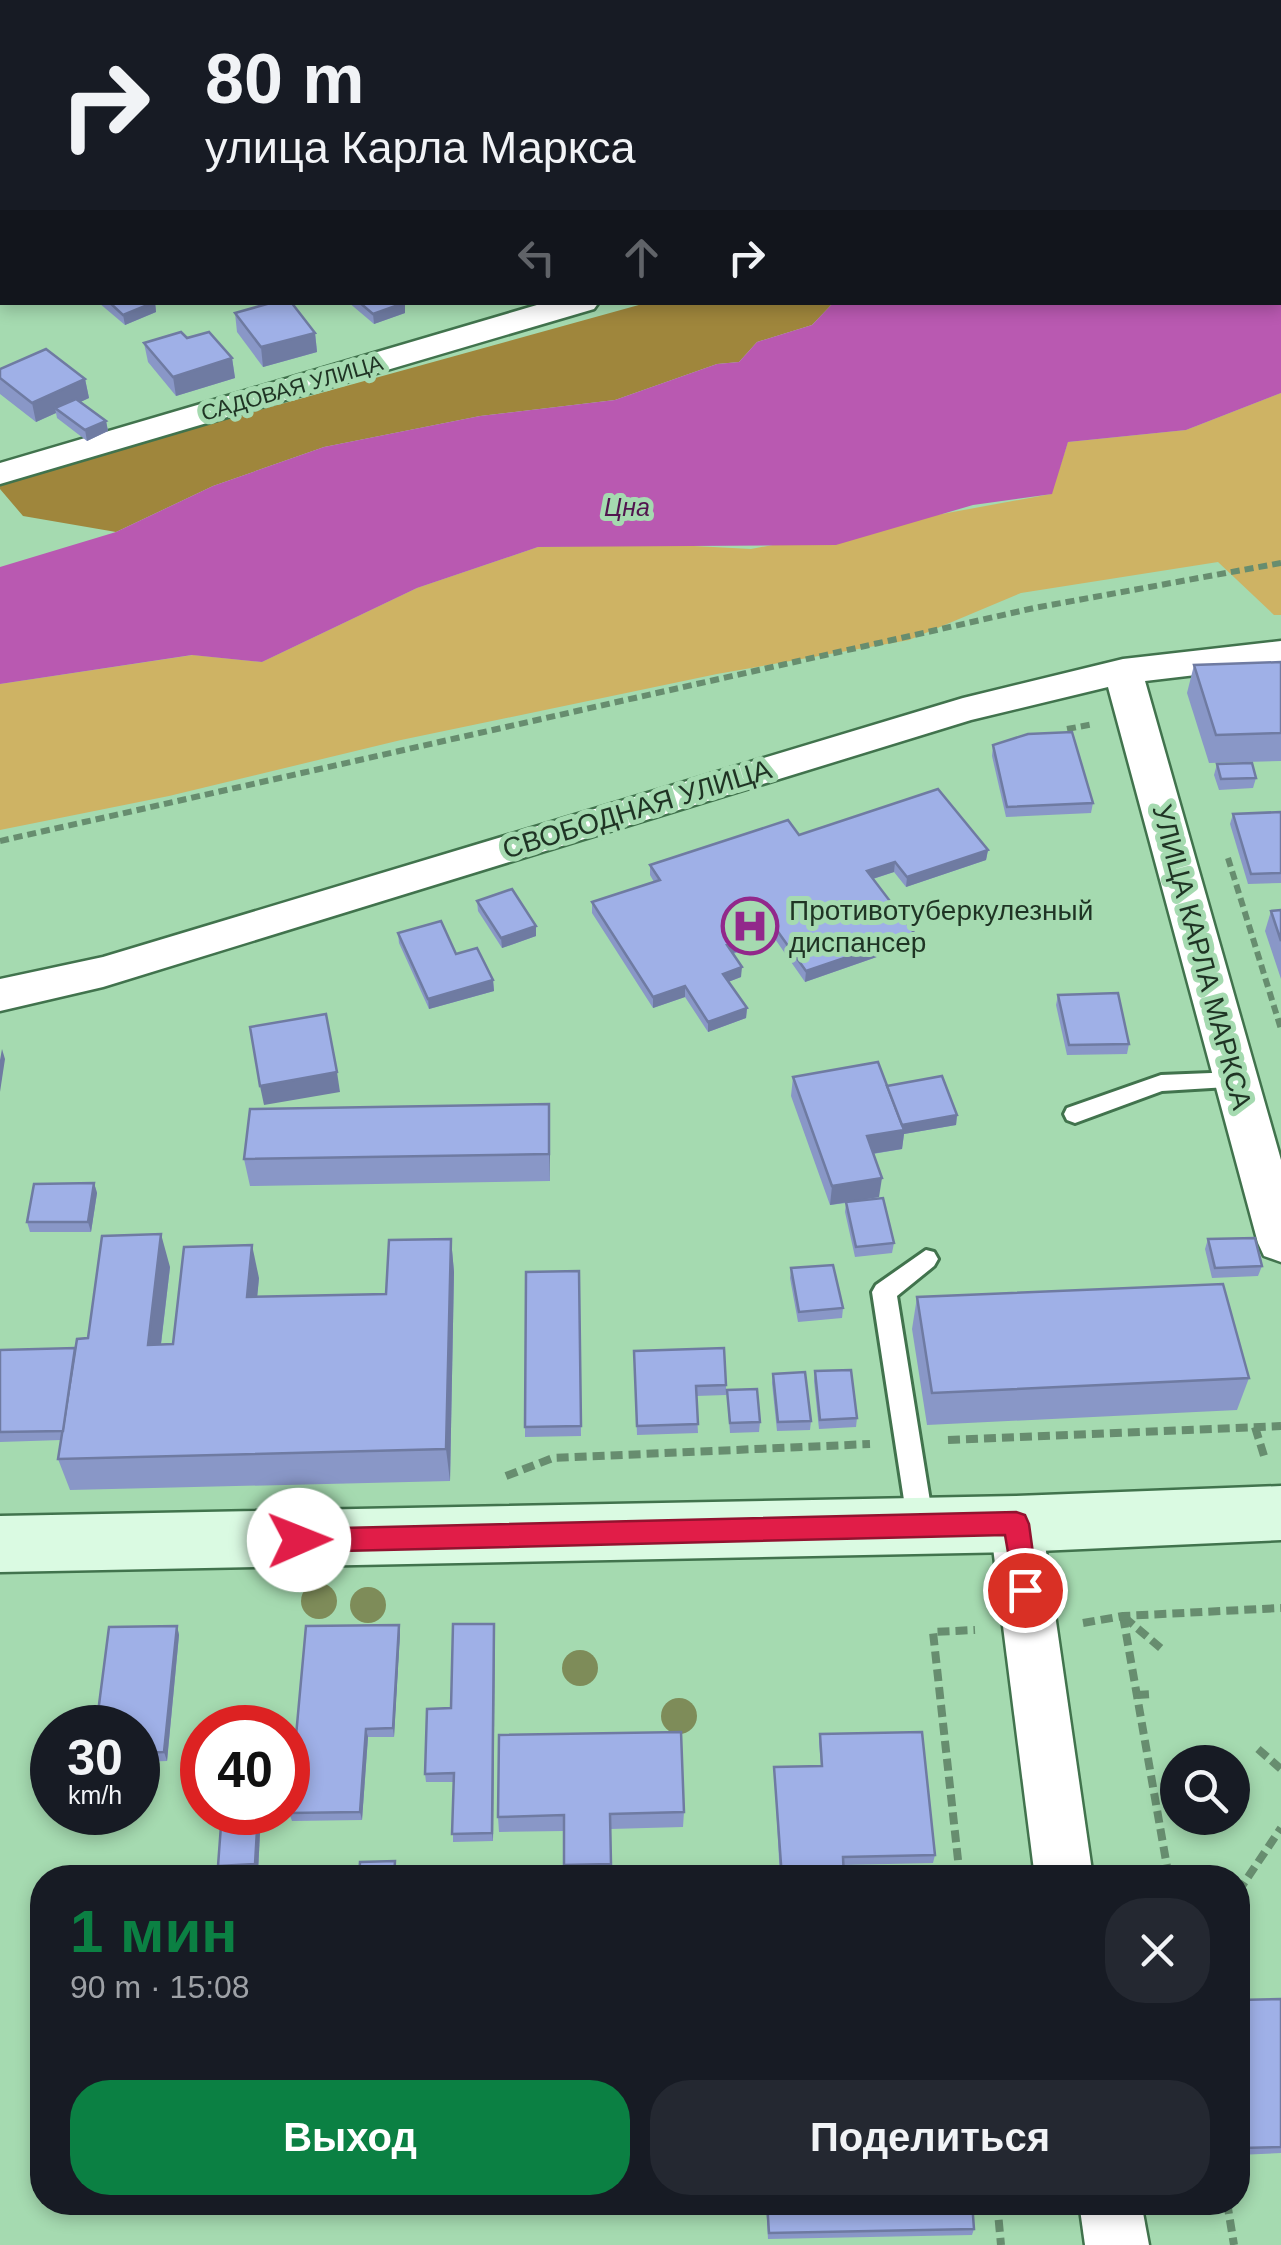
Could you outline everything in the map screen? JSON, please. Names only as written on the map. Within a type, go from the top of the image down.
[{"type":"street","name":"САДОВАЯ УЛИЦА","points":[[0,474],[574,305]]},
{"type":"street","name":"СВОБОДНАЯ УЛИЦА","points":[[0,994],[103,972],[963,710],[1123,671],[1281,653]]},
{"type":"street","name":"УЛИЦА КАРЛА МАРКСА","points":[[1123,671],[1281,1243]]},
{"type":"street","points":[[0,1544],[1016,1524],[1281,1513]]},
{"type":"street","points":[[1016,1524],[1062,1865]]},
{"type":"street","points":[[1112,2215],[1116,2245]]},
{"type":"lane","points":[[1076,1114],[1162,1083],[1236,1080]]},
{"type":"lane","points":[[921,1526],[884,1292],[926,1259]]},
{"type":"path","points":[[0,842],[1034,608],[1281,563]]},
{"type":"path","points":[[504,1478],[553,1458],[1281,1426]]},
{"type":"path","points":[[1071,1625],[1124,1616],[1281,1608]]},
{"type":"path","points":[[1124,1616],[1163,1650]]},
{"type":"path","points":[[1124,1616],[1167,1865]]},
{"type":"path","points":[[959,1865],[933,1632],[976,1630]]},
{"type":"path","points":[[1137,1695],[1152,1694]]},
{"type":"path","points":[[1258,1749],[1281,1769]]},
{"type":"path","points":[[1250,1874],[1281,1828]]},
{"type":"path","points":[[999,2215],[1002,2245]]},
{"type":"path","points":[[1228,2215],[1234,2245]]},
{"type":"shaded area","points":[[639,305],[831,305],[812,325],[757,342],[739,362],[717,364],[615,400],[480,416],[324,447],[213,486],[116,532],[23,516],[0,489],[0,482]]},
{"type":"shaded area","points":[[1281,393],[1281,615],[1274,615],[1218,562],[1021,593],[909,640],[717,674],[401,740],[169,796],[0,830],[0,684],[193,655],[262,662],[417,588],[538,547],[656,544],[751,549],[1051,494],[1068,442],[1186,430]]},
{"type":"water","name":"Цна","points":[[831,305],[1281,305],[1281,393],[1186,430],[1068,442],[1052,494],[973,505],[836,545],[538,547],[417,588],[262,662],[192,655],[0,684],[0,567],[116,532],[213,486],[324,447],[480,416],[615,400],[717,364],[739,362],[757,342],[812,325]]},
{"type":"building","points":[[112,305],[148,305],[123,315]]},
{"type":"building","points":[[263,305],[293,305],[315,333],[261,347],[235,313]]},
{"type":"building","points":[[362,305],[398,305],[373,314]]},
{"type":"building","points":[[181,332],[187,338],[209,332],[232,358],[173,377],[144,343]]},
{"type":"building","points":[[46,349],[85,379],[32,403],[0,378],[0,369]]},
{"type":"building","points":[[76,399],[106,421],[85,430],[55,408]]},
{"type":"building","points":[[1281,662],[1281,733],[1216,735],[1194,665]]},
{"type":"building","points":[[1072,732],[1093,803],[1007,807],[993,745],[1028,734]]},
{"type":"building","points":[[1252,763],[1256,778],[1221,779],[1217,764]]},
{"type":"building","name":"Противотуберкулезный диспансер","points":[[938,789],[988,850],[907,877],[895,862],[867,871],[915,934],[806,971],[776,929],[727,945],[742,967],[723,974],[747,1008],[708,1022],[685,986],[653,997],[592,902],[660,880],[650,865],[788,820],[799,835]]},
{"type":"building","points":[[1281,812],[1281,873],[1251,874],[1233,814]]},
{"type":"building","points":[[512,889],[536,926],[501,938],[477,901]]},
{"type":"building","points":[[1281,910],[1281,941],[1271,911]]},
{"type":"building","points":[[441,921],[456,954],[477,948],[493,980],[428,999],[398,933]]},
{"type":"building","points":[[1118,993],[1129,1044],[1069,1045],[1058,995]]},
{"type":"building","points":[[326,1014],[337,1072],[260,1086],[250,1027]]},
{"type":"building","points":[[878,1062],[904,1130],[867,1136],[882,1178],[832,1186],[793,1077]]},
{"type":"building","points":[[942,1076],[957,1115],[902,1125],[887,1086]]},
{"type":"building","points":[[549,1104],[549,1154],[244,1159],[250,1109]]},
{"type":"building","points":[[94,1183],[88,1222],[27,1222],[34,1184]]},
{"type":"building","points":[[883,1198],[894,1243],[856,1247],[846,1202]]},
{"type":"building","points":[[161,1234],[148,1345],[173,1344],[184,1247],[252,1245],[247,1297],[386,1294],[389,1240],[451,1239],[446,1449],[58,1459],[77,1339],[88,1338],[102,1236]]},
{"type":"building","points":[[1255,1238],[1262,1266],[1215,1268],[1208,1239]]},
{"type":"building","points":[[833,1265],[843,1308],[799,1312],[791,1268]]},
{"type":"building","points":[[579,1271],[581,1426],[525,1427],[526,1272]]},
{"type":"building","points":[[1223,1284],[1249,1378],[932,1393],[917,1297]]},
{"type":"building","points":[[75,1348],[63,1431],[0,1432],[0,1350]]},
{"type":"building","points":[[724,1348],[726,1385],[696,1386],[698,1424],[637,1426],[634,1351]]},
{"type":"building","points":[[851,1370],[857,1418],[820,1420],[815,1371]]},
{"type":"building","points":[[805,1372],[811,1421],[778,1422],[773,1374]]},
{"type":"building","points":[[757,1389],[760,1422],[730,1423],[727,1390]]},
{"type":"building","points":[[453,1624],[494,1624],[492,1833],[452,1834],[454,1773],[425,1774],[427,1709],[451,1708]]},
{"type":"building","points":[[399,1625],[393,1728],[366,1729],[360,1812],[310,1813],[310,1705],[299,1705],[306,1626]]},
{"type":"building","points":[[177,1626],[164,1752],[160,1752],[160,1705],[99,1705],[109,1627]]},
{"type":"building","points":[[681,1732],[684,1812],[610,1814],[611,1864],[564,1865],[564,1815],[498,1817],[499,1735]]},
{"type":"building","points":[[922,1732],[935,1855],[843,1857],[843,1865],[781,1865],[774,1767],[822,1766],[820,1734]]},
{"type":"building","points":[[220,1835],[257,1835],[255,1864],[218,1865]]},
{"type":"building","points":[[395,1861],[395,1865],[360,1865]]},
{"type":"building","points":[[1281,1999],[1281,2147],[1250,2148],[1250,2000]]},
{"type":"building","points":[[768,2215],[973,2215],[974,2229],[769,2233]]},
{"type":"place","name":"Противотуберкулезный диспансер","points":[[750,926]]},
{"type":"route","points":[[299,1540],[1016,1524],[1025,1590]]}]
